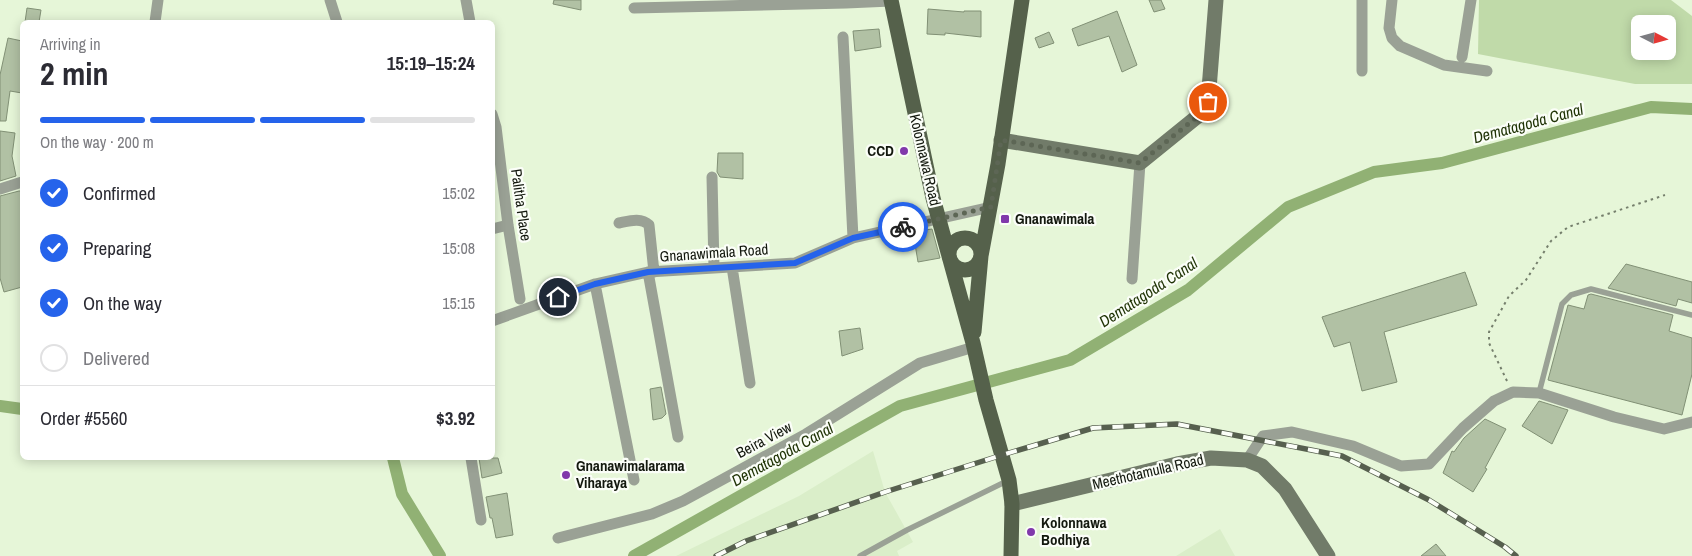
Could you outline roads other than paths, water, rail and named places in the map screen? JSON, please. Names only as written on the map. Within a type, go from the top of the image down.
[{"type":"main road","name":"Kolonnawa Road","points":[[891,0],[939,220],[974,345],[986,400],[1008,480],[1012,504],[1011,556]]},
{"type":"main road","points":[[974,345],[981,256],[991,207],[1022,0]]},
{"type":"main road","points":[[966,237],[976,241],[980,246],[981,256],[976,266],[966,270],[956,268],[950,259],[949,254],[952,244],[956,240],[966,237]]},
{"type":"street","points":[[155,20],[158,0]]},
{"type":"street","points":[[330,0],[336,20]]},
{"type":"street","points":[[466,0],[470,20]]},
{"type":"street","points":[[634,8],[846,3],[891,0]]},
{"type":"street","points":[[1132,278],[1140,163],[1203,112],[1208,102],[1216,0]]},
{"type":"street","points":[[1362,0],[1362,71]]},
{"type":"street","points":[[1392,0],[1389,28],[1392,38],[1400,46],[1444,65],[1487,71]]},
{"type":"street","points":[[1462,57],[1471,0]]},
{"type":"street","points":[[844,37],[853,238]]},
{"type":"street","name":"Palitha Place","points":[[495,134],[520,299]]},
{"type":"street","points":[[1001,140],[1140,163]]},
{"type":"street","points":[[712,177],[714,268]]},
{"type":"street","points":[[0,189],[20,183]]},
{"type":"street","name":"Gnanawimala Road","points":[[495,320],[595,284],[651,272],[795,263],[853,238],[991,207]]},
{"type":"street","points":[[619,223],[645,221],[649,225],[651,272],[678,437]]},
{"type":"street","points":[[495,228],[508,225]]},
{"type":"street","points":[[732,267],[750,384]]},
{"type":"street","points":[[595,284],[634,480]]},
{"type":"street","name":"Beira View","points":[[558,538],[652,514],[683,501],[806,434],[920,363],[974,345]]},
{"type":"street","points":[[1247,460],[1263,436],[1292,432],[1353,446],[1401,466],[1429,464],[1463,428],[1494,401],[1513,392],[1540,393],[1614,417],[1664,429],[1692,422]]},
{"type":"street","name":"Meethotamulla Road","points":[[1012,504],[1176,464],[1211,458],[1247,460],[1262,466],[1286,489],[1328,556]]},
{"type":"street","points":[[471,460],[481,520]]},
{"type":"lane","points":[[1540,393],[1562,304],[1571,295],[1591,289],[1692,315]]},
{"type":"lane","points":[[860,556],[1008,480]]},
{"type":"waterway","name":"Dematagoda Canal","points":[[634,556],[900,406],[1070,360],[1188,290],[1288,207],[1374,172],[1442,163],[1651,107],[1692,109]]},
{"type":"waterway","name":"Dematagoda Canal","points":[[0,406],[20,409]]},
{"type":"waterway","name":"Dematagoda Canal","points":[[394,460],[402,494],[440,556]]},
{"type":"railway","points":[[716,556],[746,541],[885,492],[1093,428],[1177,424],[1342,456],[1429,500],[1505,547],[1516,556]]},
{"type":"place","name":"CCD","points":[[904,151]]},
{"type":"place","name":"Gnanawimala","points":[[1005,219]]},
{"type":"place","name":"Gnanawimalarama Viharaya","points":[[566,475]]},
{"type":"place","name":"Kolonnawa Bodhiya","points":[[1031,532]]}]
